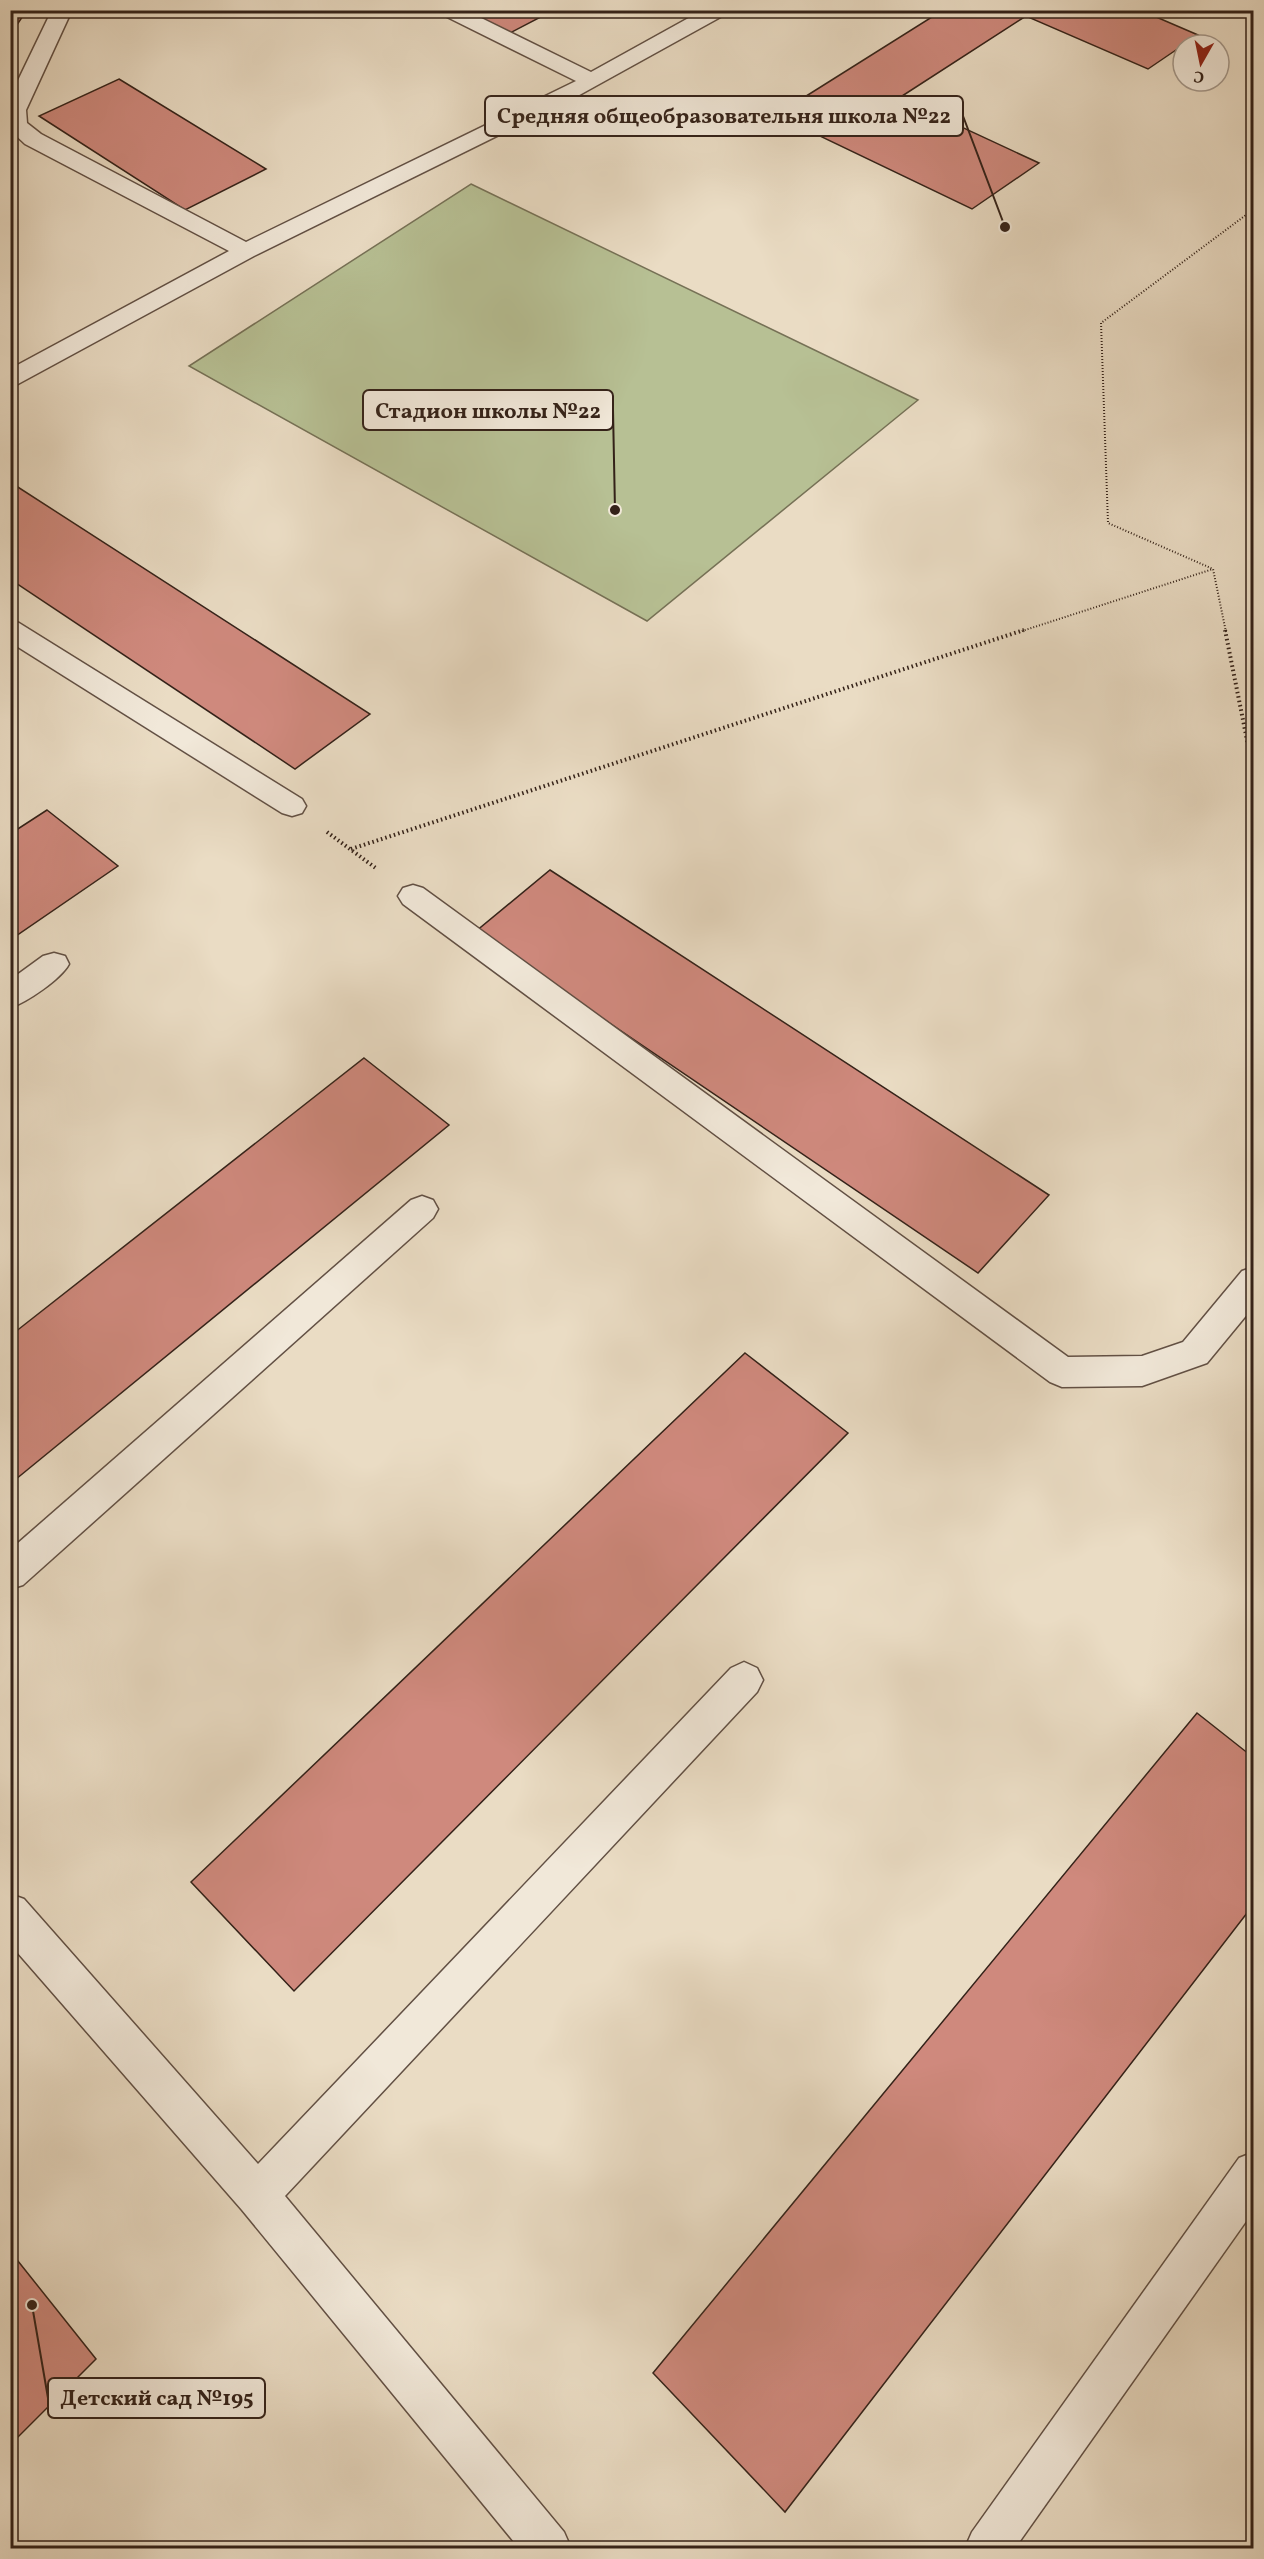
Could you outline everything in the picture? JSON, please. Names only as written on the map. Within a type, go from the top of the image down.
[{"type":"lane","points":[[62,10],[15,110],[17,125],[33,139],[246,251]]},
{"type":"lane","points":[[448,10],[591,81]]},
{"type":"lane","points":[[10,379],[246,251],[591,81],[719,10]]},
{"type":"lane","points":[[10,628],[292,806]]},
{"type":"lane","points":[[414,896],[1062,1372],[1142,1371],[1195,1353],[1254,1281]]},
{"type":"lane","points":[[10,996],[54,964]]},
{"type":"lane","points":[[10,1573],[422,1209]]},
{"type":"lane","points":[[257,2195],[744,1680]]},
{"type":"lane","points":[[10,1913],[257,2195],[548,2548]]},
{"type":"lane","points":[[988,2548],[1254,2173]]},
{"type":"path","points":[[1213,569],[1108,523],[1101,323],[1254,209]]},
{"type":"path","points":[[1213,569],[1254,775]]},
{"type":"path","points":[[351,849],[1213,569]]},
{"type":"path","points":[[292,806],[414,896]]},
{"type":"green space","points":[[471,184],[918,400],[647,621],[189,366]]},
{"type":"building","points":[[10,10],[27,10],[10,35]]},
{"type":"building","points":[[464,10],[554,10],[508,34]]},
{"type":"building","points":[[943,10],[1140,10],[1193,33],[1171,33],[1171,53],[1148,69],[1026,16],[899,98],[1039,163],[972,209],[776,115]]},
{"type":"building","points":[[119,79],[266,169],[185,210],[39,116]]},
{"type":"building","points":[[10,482],[370,714],[295,769],[10,579]]},
{"type":"building","points":[[47,810],[118,866],[10,940],[10,834]]},
{"type":"building","points":[[550,870],[1049,1195],[978,1273],[475,932]]},
{"type":"building","points":[[364,1058],[449,1125],[10,1484],[10,1336]]},
{"type":"building","points":[[745,1353],[848,1433],[294,1991],[191,1882]]},
{"type":"building","points":[[1197,1713],[1254,1758],[1254,1904],[785,2512],[653,2373]]},
{"type":"building","points":[[10,2251],[96,2359],[10,2445]]},
{"type":"place","name":"Средняя общеобразовательня школа №22","points":[[1005,227]]},
{"type":"place","name":"Стадион школы №22","points":[[615,510]]},
{"type":"place","name":"Детский сад №195","points":[[32,2305]]}]
